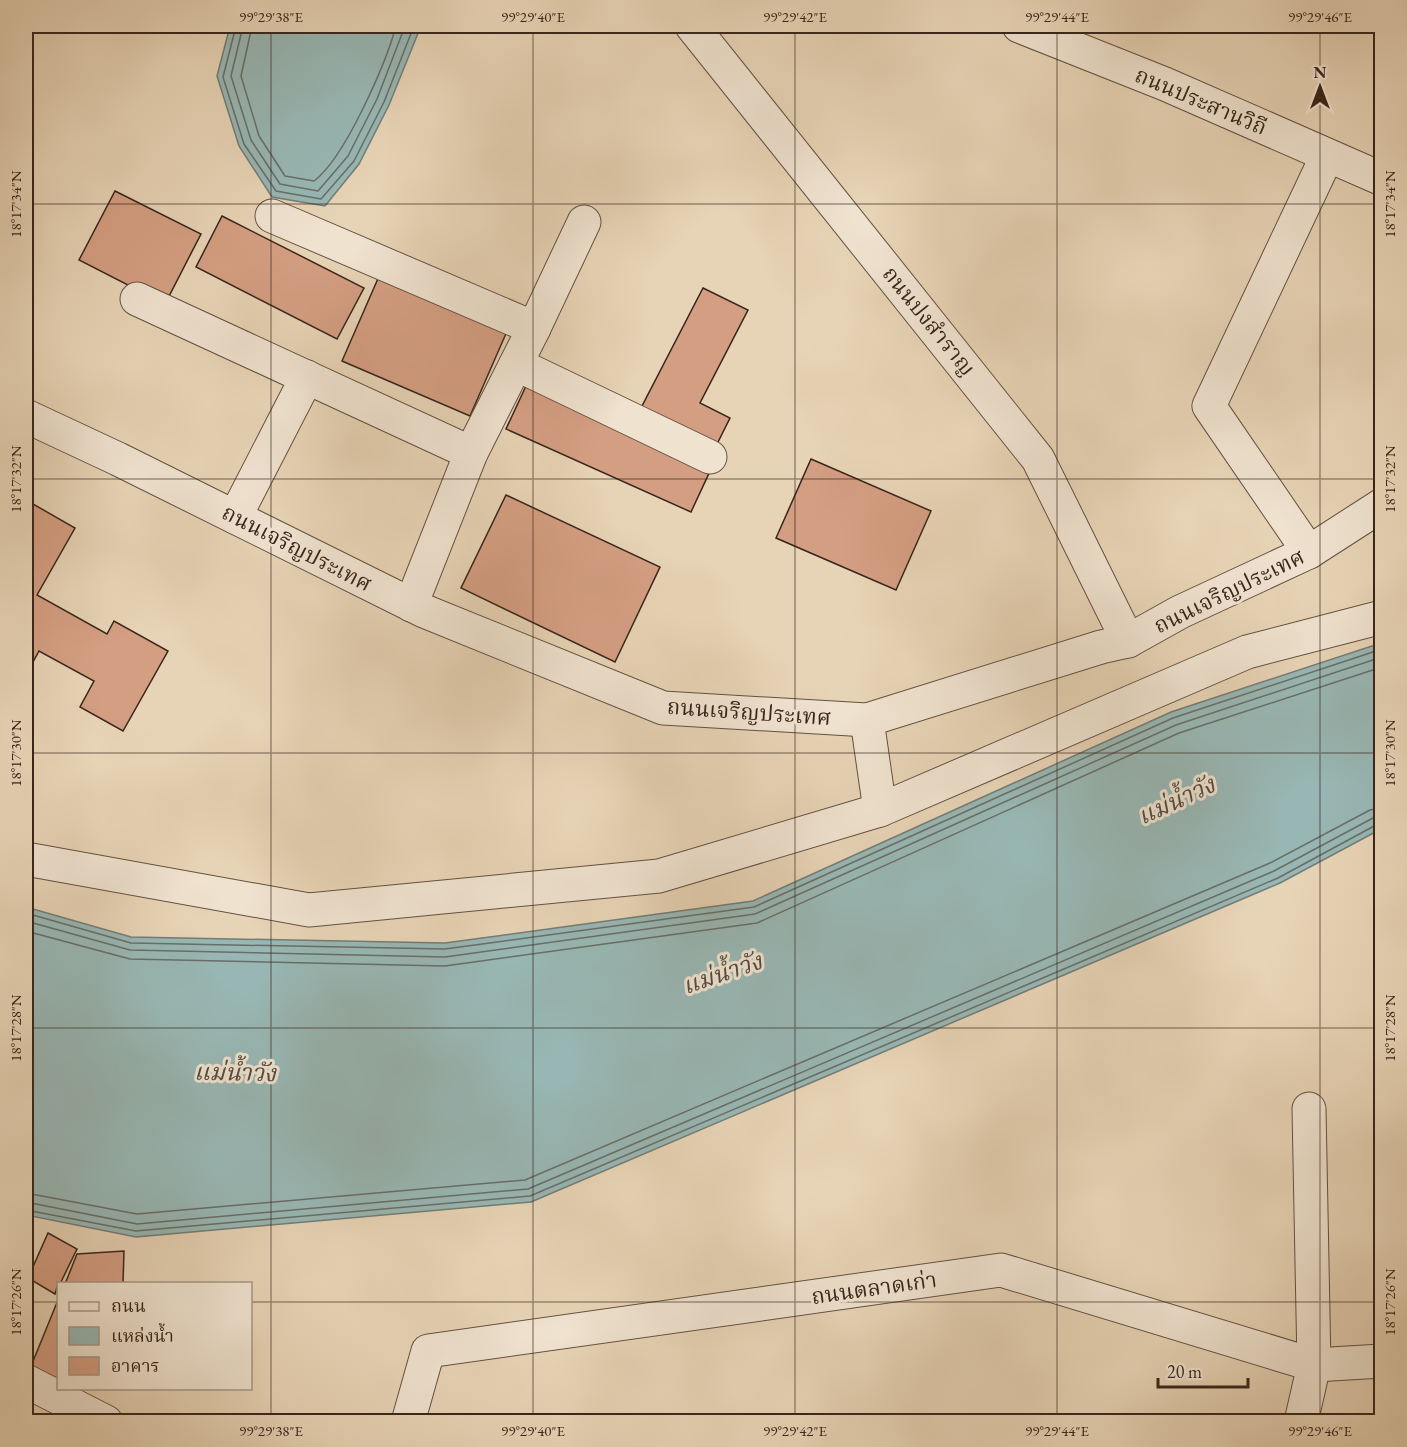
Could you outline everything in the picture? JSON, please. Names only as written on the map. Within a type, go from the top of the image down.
[{"type":"street","name":"ถนนปงสำราญ","points":[[692,26],[1038,459],[1128,641]]},
{"type":"street","name":"ถนนประสานวิถี","points":[[1019,26],[1165,84],[1382,179]]},
{"type":"street","points":[[1309,552],[1209,406],[1327,156]]},
{"type":"street","points":[[272,216],[534,328]]},
{"type":"street","points":[[411,605],[471,453],[584,222]]},
{"type":"street","points":[[137,299],[471,453]]},
{"type":"street","points":[[516,364],[710,457]]},
{"type":"street","points":[[235,517],[307,377]]},
{"type":"street","name":"ถนนเจริญประเทศ","points":[[26,416],[439,618],[663,708],[867,720],[1101,647],[1128,641],[1180,612],[1309,552],[1382,505]]},
{"type":"street","points":[[26,859],[309,910],[659,876],[880,810],[1247,652],[1382,617]]},
{"type":"street","points":[[867,720],[880,810]]},
{"type":"street","points":[[1301,1422],[1314,1365],[1309,1109]]},
{"type":"street","name":"ถนนตลาดเก่า","points":[[408,1422],[428,1351],[1001,1270],[1314,1365],[1382,1361]]},
{"type":"street","points":[[26,1381],[106,1422]]},
{"type":"water","points":[[230,26],[418,26],[419,31],[389,105],[359,164],[325,206],[272,197],[239,146],[217,76]]},
{"type":"water","name":"แม่น้ำวัง","points":[[1381,643],[1381,829],[1280,883],[531,1202],[136,1237],[26,1215],[26,907],[131,937],[445,943],[753,901],[1171,712]]},
{"type":"building","points":[[115,191],[201,234],[165,304],[79,260]]},
{"type":"building","points":[[222,216],[364,288],[337,339],[196,267]]},
{"type":"building","points":[[380,274],[508,329],[470,416],[342,361]]},
{"type":"building","points":[[703,288],[748,310],[700,403],[730,418],[716,446],[641,408]]},
{"type":"building","points":[[526,386],[711,469],[691,512],[506,429]]},
{"type":"building","points":[[811,459],[931,511],[896,590],[776,538]]},
{"type":"building","points":[[506,495],[660,567],[615,662],[461,588]]},
{"type":"building","points":[[26,500],[75,528],[37,595],[107,634],[114,621],[168,651],[123,731],[80,707],[94,681],[39,651],[26,675]]},
{"type":"building","points":[[48,1233],[77,1249],[61,1282],[57,1282],[55,1294],[28,1278]]},
{"type":"building","points":[[124,1251],[123,1282],[66,1282],[77,1254]]},
{"type":"building","points":[[57,1302],[57,1384],[29,1371]]}]
